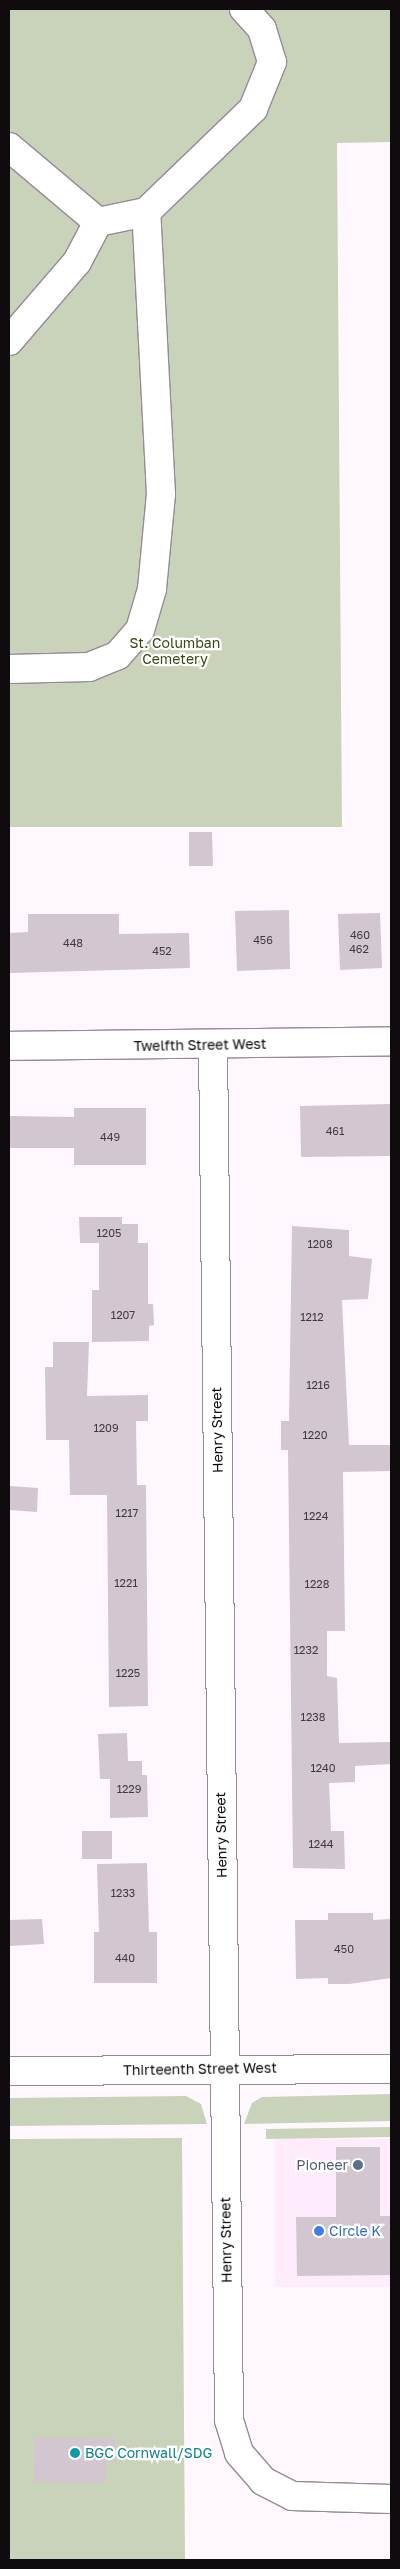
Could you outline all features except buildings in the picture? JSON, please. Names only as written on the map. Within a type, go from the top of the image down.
[{"type":"street","points":[[98,222],[146,212],[253,109],[272,62],[262,29],[244,9]]},
{"type":"street","points":[[9,147],[98,222]]},
{"type":"street","points":[[9,669],[89,667],[118,655],[142,621],[152,589],[161,494],[146,212]]},
{"type":"street","points":[[9,341],[77,262],[98,222]]},
{"type":"street","name":"Twelfth Street West","points":[[9,1046],[212,1046],[391,1041]]},
{"type":"street","name":"Henry Street","points":[[212,1046],[228,2413],[239,2453],[263,2481],[292,2496],[391,2499]]},
{"type":"street","name":"Thirteenth Street West","points":[[9,2071],[391,2069]]},
{"type":"shaded area","points":[[275,2138],[391,2139],[391,2287],[275,2287]]},
{"type":"green space","name":"St. Columban Cemetery","points":[[9,9],[391,9],[391,142],[337,143],[342,827],[9,827]]},
{"type":"green space","points":[[391,2094],[391,2121],[244,2124],[252,2103],[262,2097]]},
{"type":"green space","points":[[186,2096],[201,2104],[207,2124],[9,2126],[9,2098]]},
{"type":"green space","points":[[391,2127],[391,2137],[266,2139],[266,2129]]},
{"type":"green space","points":[[182,2138],[185,2560],[9,2560],[9,2139]]},
{"type":"place","name":"Pioneer","points":[[358,2165]]},
{"type":"place","name":"Circle K","points":[[319,2231]]},
{"type":"place","name":"BGC Cornwall/SDG","points":[[75,2453]]}]
